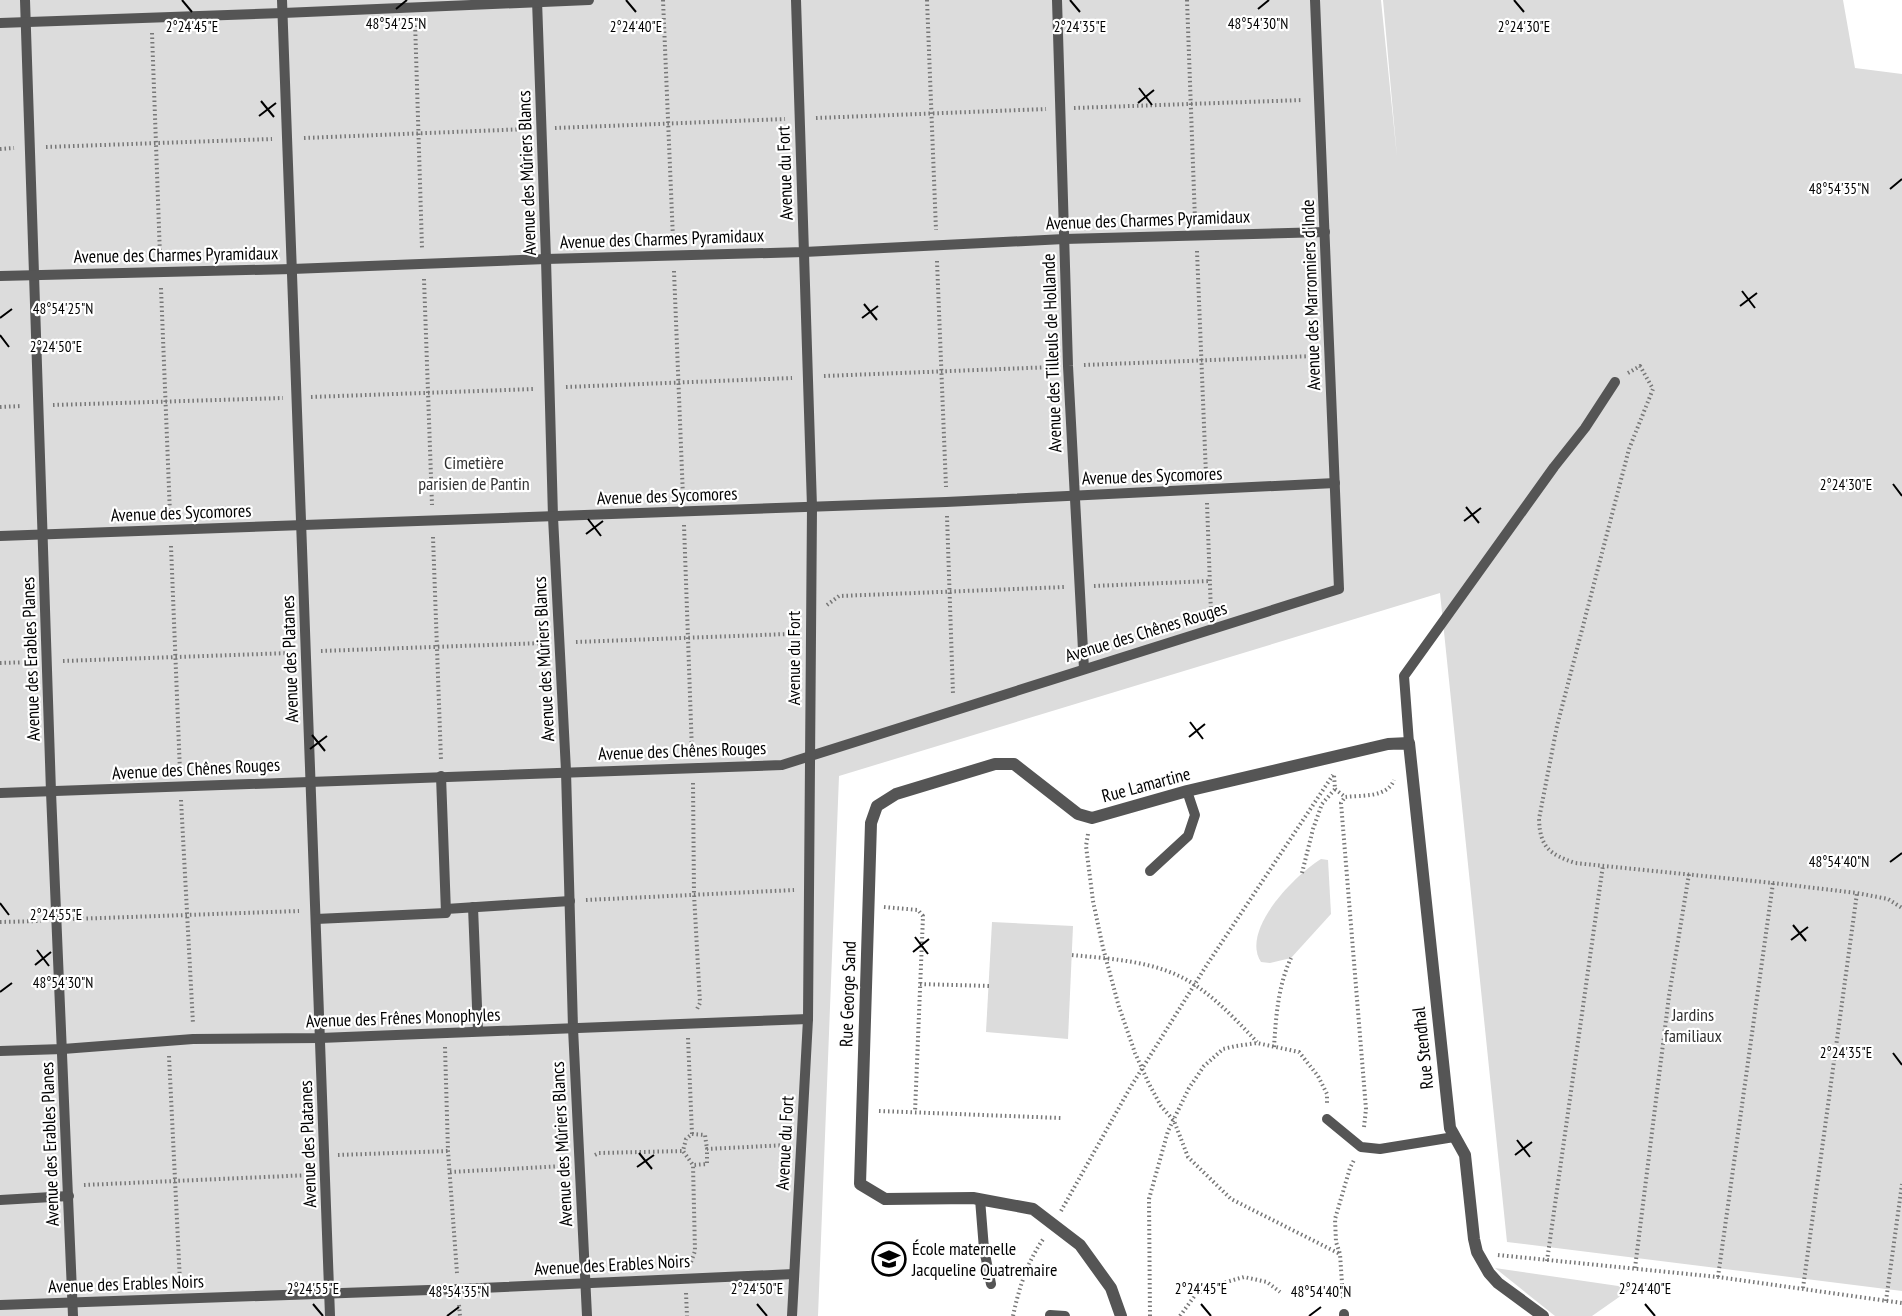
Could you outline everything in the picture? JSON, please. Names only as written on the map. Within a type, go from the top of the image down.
[{"type":"street","name":"Rue Lamartine","points":[[877,806],[896,794],[995,764],[1014,764],[1078,814],[1092,818],[1187,792],[1388,744],[1409,743]]},
{"type":"street","name":"Rue Stendhal","points":[[1409,743],[1450,1128],[1465,1155],[1477,1252],[1489,1273],[1498,1283],[1543,1316]]},
{"type":"street","name":"Rue George Sand","points":[[877,806],[870,823],[860,1184],[885,1199],[980,1199]]},
{"type":"street","points":[[980,1199],[1033,1209],[1080,1245],[1111,1288],[1121,1316]]},
{"type":"lane","name":"Avenue des Erables Planes","points":[[25,0],[51,792],[73,1316]]},
{"type":"lane","name":"Avenue des Platanes","points":[[282,0],[330,1316]]},
{"type":"lane","points":[[0,22],[589,0]]},
{"type":"lane","name":"Avenue du Fort","points":[[792,1316],[808,1019],[812,507],[796,0]]},
{"type":"lane","name":"Avenue des Tilleuls de Hollande","points":[[1057,0],[1068,366],[1084,669]]},
{"type":"lane","name":"Avenue des Marronniers d'Inde","points":[[1315,0],[1339,589]]},
{"type":"lane","name":"Avenue des Mûriers Blancs","points":[[537,1],[553,517],[566,771],[573,1028],[587,1316]]},
{"type":"lane","name":"Avenue des Charmes Pyramidaux","points":[[0,276],[804,252],[1064,239],[1325,232]]},
{"type":"lane","points":[[1409,743],[1404,676],[1534,495],[1586,429],[1615,382]]},
{"type":"lane","name":"Avenue des Sycomores","points":[[0,536],[946,502],[1335,483]]},
{"type":"lane","name":"Avenue des Chênes Rouges","points":[[0,793],[782,765],[1339,589]]},
{"type":"lane","points":[[316,915],[446,913],[441,776]]},
{"type":"lane","points":[[1150,871],[1188,836],[1195,814],[1187,792]]},
{"type":"lane","points":[[446,909],[570,901]]},
{"type":"lane","points":[[473,907],[478,1031]]},
{"type":"lane","name":"Avenue des Frênes Monophyles","points":[[0,1051],[168,1041],[320,1038],[808,1019]]},
{"type":"lane","points":[[1327,1119],[1361,1147],[1380,1149],[1454,1137]]},
{"type":"lane","points":[[0,1200],[69,1191]]},
{"type":"lane","points":[[980,1199],[984,1249],[991,1284]]},
{"type":"lane","name":"Avenue des Erables Noirs","points":[[0,1305],[458,1289],[794,1274]]},
{"type":"lane","points":[[1050,1315],[1065,1316]]},
{"type":"path","points":[[663,0],[693,768],[694,894],[700,1003],[688,1025],[692,1134]]},
{"type":"path","points":[[927,0],[954,710]]},
{"type":"path","points":[[1186,0],[1212,628]]},
{"type":"path","points":[[414,8],[441,776]]},
{"type":"path","points":[[0,149],[1319,99]]},
{"type":"path","points":[[0,407],[428,393],[1329,355]]},
{"type":"path","points":[[1615,382],[1640,366],[1653,389],[1629,449],[1557,726],[1539,819],[1539,834],[1544,847],[1557,857],[1575,863],[1857,893],[1888,899],[1902,908]]},
{"type":"path","points":[[0,663],[788,634],[839,596],[1210,581]]},
{"type":"path","points":[[1335,789],[1345,797],[1382,793],[1390,787],[1395,781],[1388,744]]},
{"type":"path","points":[[1013,1316],[1019,1288],[1034,1252],[1053,1225],[1142,1068],[1194,985],[1334,775],[1335,789],[1322,804],[1302,873]]},
{"type":"path","points":[[1344,1315],[1335,1219],[1350,1168],[1361,1147],[1366,1109],[1341,802],[1345,797]]},
{"type":"path","points":[[1092,818],[1086,846],[1093,901],[1119,1007],[1142,1068],[1161,1106],[1174,1120],[1188,1157],[1231,1199],[1340,1254]]},
{"type":"path","points":[[1547,1261],[1603,865]]},
{"type":"path","points":[[1635,1268],[1669,996],[1689,874]]},
{"type":"path","points":[[1718,1278],[1773,883]]},
{"type":"path","points":[[570,901],[810,889]]},
{"type":"path","points":[[1803,1288],[1857,893]]},
{"type":"path","points":[[868,905],[918,910],[923,916],[915,1112]]},
{"type":"path","points":[[0,922],[316,915]]},
{"type":"path","points":[[1072,954],[1131,962],[1160,969],[1194,985],[1225,1008],[1257,1043]]},
{"type":"path","points":[[1274,1047],[1279,994],[1285,970],[1291,958]]},
{"type":"path","points":[[920,984],[988,986]]},
{"type":"path","points":[[445,1033],[448,1151],[459,1316]]},
{"type":"path","points":[[168,1041],[181,1298]]},
{"type":"path","points":[[1150,1316],[1149,1199],[1168,1131],[1189,1088],[1204,1066],[1223,1049],[1257,1043],[1299,1052],[1318,1076],[1327,1094],[1327,1119]]},
{"type":"path","points":[[863,1110],[1061,1118]]},
{"type":"path","points":[[687,1316],[686,1278],[695,1251],[693,1165],[683,1151],[686,1139],[692,1134],[705,1135],[707,1164],[693,1165]]},
{"type":"path","points":[[707,1149],[801,1144]]},
{"type":"path","points":[[325,1155],[448,1151]]},
{"type":"path","points":[[69,1191],[175,1181],[326,1174]]},
{"type":"path","points":[[1886,1300],[1902,1184]]},
{"type":"path","points":[[1477,1252],[1803,1288],[1902,1303]]},
{"type":"path","points":[[1180,1316],[1196,1294],[1244,1277],[1268,1282],[1280,1292]]},
{"type":"green space","name":"Cimetière parisien de Pantin","points":[[0,0],[1381,0],[1397,157],[1383,0],[1843,0],[1855,68],[1902,74],[1902,1291],[1507,1242],[1440,593],[839,776],[818,1316],[0,1316]]},
{"type":"green space","points":[[1321,859],[1328,860],[1331,914],[1291,958],[1270,963],[1261,962],[1256,949],[1264,920],[1285,890]]},
{"type":"green space","points":[[992,922],[1073,926],[1068,1039],[986,1032]]},
{"type":"green space","points":[[1495,1268],[1632,1288],[1592,1316],[1555,1316]]},
{"type":"place","name":"École maternelle Jacqueline Quatremaire","points":[[889,1259]]},
{"type":"park label","name":"Jardins familiaux","points":[[1693,1025]]}]
